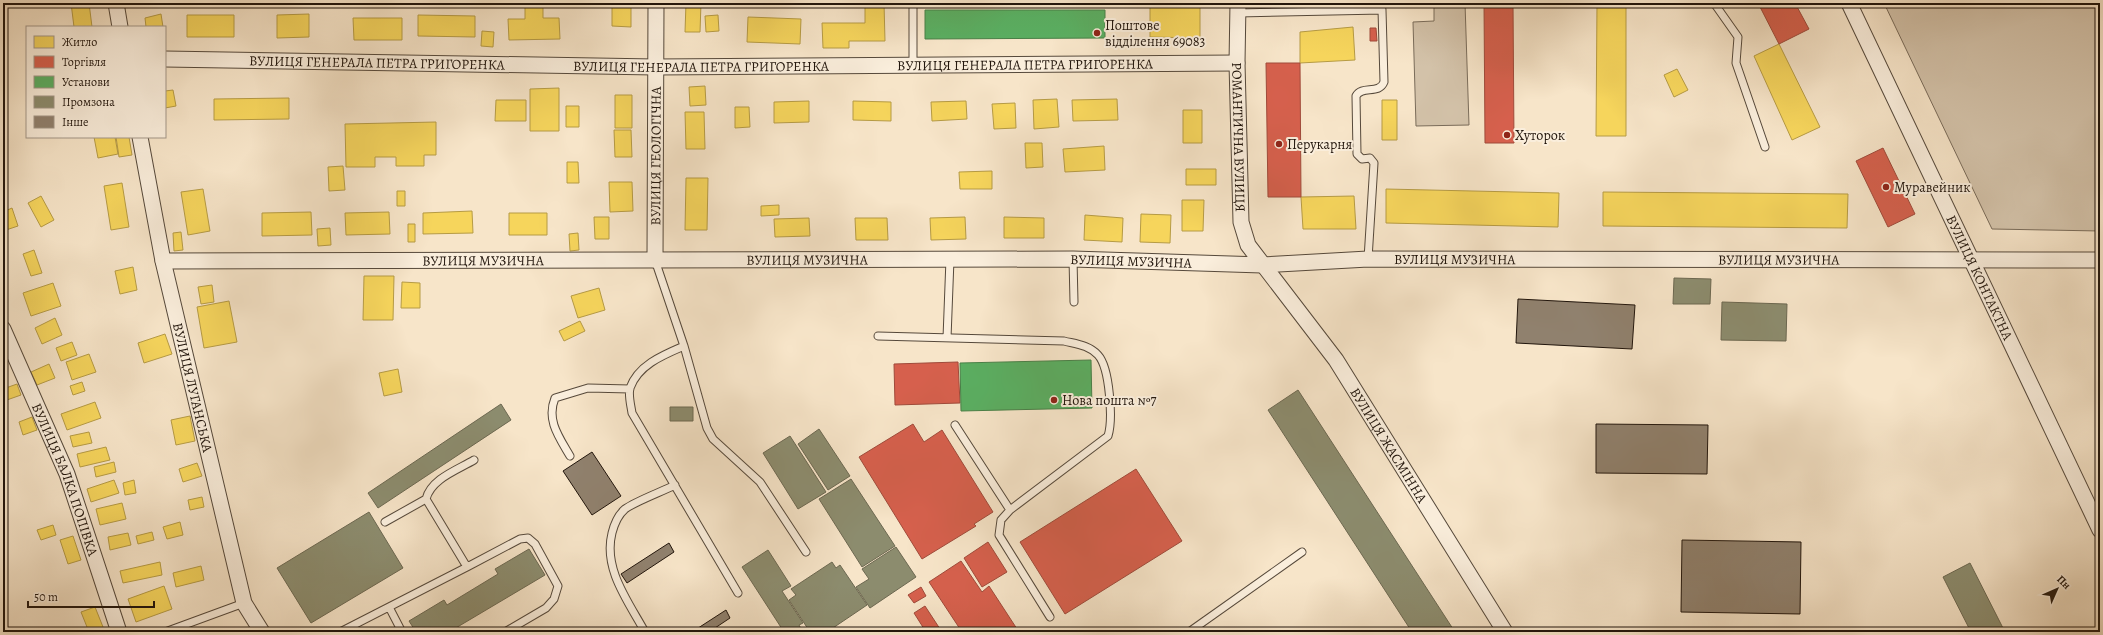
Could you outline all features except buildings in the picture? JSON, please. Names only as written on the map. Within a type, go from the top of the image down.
[{"type":"street","points":[[116,3],[120,26]]},
{"type":"street","name":"ВУЛИЦЯ ГЕОЛОГІЧНА","points":[[655,260],[656,3]]},
{"type":"street","name":"ВУЛИЦЯ КОНТАКТНА","points":[[1849,3],[2100,530]]},
{"type":"street","name":"РОМАНТИЧНА ВУЛИЦЯ","points":[[1238,8],[1237,63],[1241,222],[1248,246],[1262,265]]},
{"type":"street","name":"ВУЛИЦЯ ГЕНЕРАЛА ПЕТРА ГРИГОРЕНКА","points":[[166,59],[655,67],[1237,63]]},
{"type":"street","name":"ВУЛИЦЯ ЛУГАНСЬКА","points":[[140,138],[163,261],[244,603],[262,632]]},
{"type":"street","name":"ВУЛИЦЯ МУЗИЧНА","points":[[163,261],[1073,259],[1262,265],[1368,259],[2100,260]]},
{"type":"street","name":"ВУЛИЦЯ ЖАСМІННА","points":[[1262,265],[1336,360],[1505,632]]},
{"type":"street","name":"ВУЛИЦЯ БАЛКА ПОПІВКА","points":[[3,329],[67,474],[119,632]]},
{"type":"lane","points":[[913,3],[913,65]]},
{"type":"lane","points":[[1714,3],[1738,38],[1736,63],[1765,147]]},
{"type":"lane","points":[[1238,8],[1382,7],[1384,82],[1378,89],[1361,91],[1356,96],[1357,154],[1362,159],[1370,158],[1374,163],[1368,259]]},
{"type":"lane","points":[[947,338],[950,259]]},
{"type":"lane","points":[[1073,259],[1074,302]]},
{"type":"lane","points":[[655,260],[684,346],[707,428],[713,439],[760,482],[806,552]]},
{"type":"lane","points":[[878,336],[1064,341],[1084,345],[1098,355],[1106,370],[1112,426],[1108,436],[1010,510],[1001,520],[999,535],[1050,617]]},
{"type":"lane","points":[[684,346],[658,358],[640,372],[630,389],[632,413],[738,593]]},
{"type":"lane","points":[[570,456],[556,432],[551,418],[551,406],[555,398],[588,388],[630,389]]},
{"type":"lane","points":[[955,425],[1010,510]]},
{"type":"lane","points":[[467,567],[426,499],[428,490],[435,483],[474,460]]},
{"type":"lane","points":[[645,632],[620,587],[609,558],[609,544],[613,527],[625,509],[675,485]]},
{"type":"lane","points":[[385,522],[426,499]]},
{"type":"lane","points":[[340,632],[520,539],[528,538],[535,544],[558,586],[554,599],[546,608],[505,632]]},
{"type":"lane","points":[[1189,632],[1302,552]]},
{"type":"lane","points":[[165,632],[244,603]]},
{"type":"lane","points":[[389,607],[402,632]]},
{"type":"shaded area","points":[[1434,3],[1465,3],[1469,125],[1416,126],[1413,22],[1434,21]]},
{"type":"shaded area","points":[[1884,3],[2100,3],[2100,231],[1992,229]]},
{"type":"place","name":"Поштове відділення 69083","points":[[1097,33]]},
{"type":"place","name":"Хуторок","points":[[1507,135]]},
{"type":"place","name":"Перукарня","points":[[1279,144]]},
{"type":"place","name":"Муравейник","points":[[1886,187]]},
{"type":"place","name":"Нова пошта №7","points":[[1054,400]]}]
